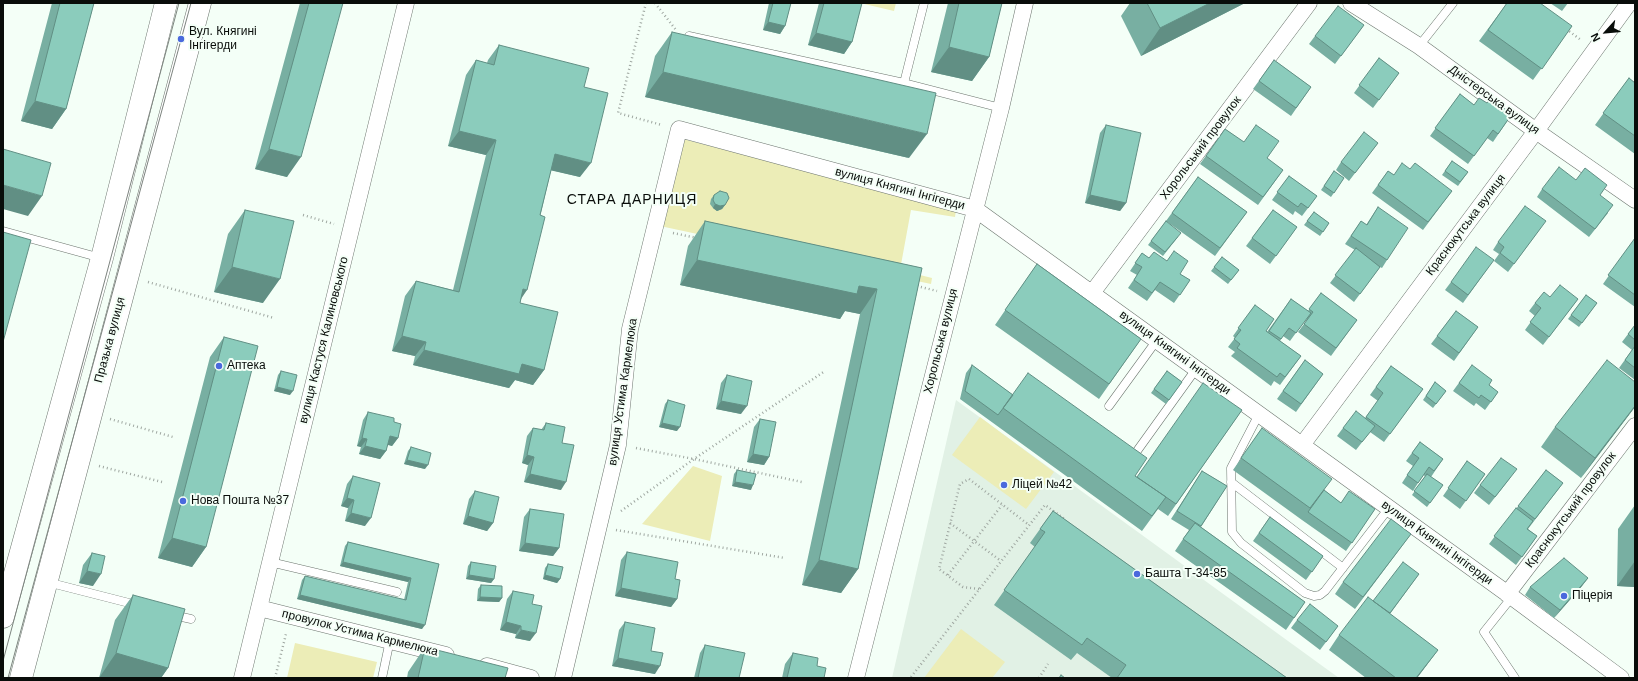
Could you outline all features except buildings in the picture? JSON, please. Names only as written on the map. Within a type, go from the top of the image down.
[{"type":"street","points":[[3,617],[7,586],[102,258],[166,3]]},
{"type":"street","name":"Празька вулиця","points":[[21,678],[200,3]]},
{"type":"street","name":"вулиця Кастуся Калиновського","points":[[242,678],[406,3]]},
{"type":"street","name":"Хорольська вулиця","points":[[856,678],[1001,108],[1025,3]]},
{"type":"street","name":"Хорольський провулок","points":[[1092,293],[1309,3]]},
{"type":"street","name":"Дністерська вулиця","points":[[1351,3],[1419,46],[1536,131],[1635,200]]},
{"type":"street","name":"Краснокутська вулиця","points":[[1302,445],[1536,131],[1629,3]]},
{"type":"street","name":"вулиця Княгині Інгігерди","points":[[680,129],[975,209],[1389,508],[1621,678]]},
{"type":"street","name":"вулиця Устима Кармелюка","points":[[563,678],[618,445],[630,329],[680,129]]},
{"type":"street","name":"Краснокутський провулок","points":[[1510,596],[1635,426]]},
{"type":"street","name":"провулок Устима Кармелюка","points":[[259,608],[390,640],[531,678]]},
{"type":"lane","points":[[904,83],[924,3]]},
{"type":"lane","points":[[1419,46],[1453,3]]},
{"type":"lane","points":[[679,33],[904,83],[1001,108]]},
{"type":"lane","points":[[3,231],[102,258]]},
{"type":"lane","points":[[1109,406],[1157,340]]},
{"type":"lane","points":[[1137,451],[1196,369]]},
{"type":"lane","points":[[1259,414],[1231,468],[1232,532],[1236,538],[1305,593],[1314,596],[1320,595],[1325,591],[1389,508]]},
{"type":"lane","points":[[1231,482],[1343,568]]},
{"type":"lane","points":[[270,562],[397,592]]},
{"type":"lane","points":[[46,582],[145,607]]},
{"type":"lane","points":[[1510,596],[1484,632],[1515,678]]},
{"type":"lane","points":[[168,613],[191,619]]},
{"type":"lane","points":[[382,678],[390,640]]},
{"type":"path","points":[[646,3],[618,113],[680,129]]},
{"type":"path","points":[[655,3],[679,33]]},
{"type":"path","points":[[1564,28],[1595,50]]},
{"type":"path","points":[[303,215],[351,229]]},
{"type":"path","points":[[654,229],[700,239]]},
{"type":"path","points":[[143,281],[274,318]]},
{"type":"path","points":[[915,286],[953,294]]},
{"type":"path","points":[[599,527],[694,459],[825,371]]},
{"type":"path","points":[[106,418],[174,437]]},
{"type":"path","points":[[618,445],[694,459],[802,482]]},
{"type":"path","points":[[94,465],[162,482]]},
{"type":"path","points":[[980,589],[963,587],[939,569],[960,484],[970,479],[1029,525]]},
{"type":"path","points":[[911,677],[1045,504],[1071,523]]},
{"type":"path","points":[[948,575],[1002,505]]},
{"type":"path","points":[[950,523],[1001,562]]},
{"type":"path","points":[[599,527],[785,558]]},
{"type":"path","points":[[275,678],[290,616]]},
{"type":"path","points":[[1039,678],[1048,664]]},
{"type":"shaded area","name":"Ліцей №42","points":[[956,400],[1339,678],[892,678]]},
{"type":"green space","points":[[860,3],[896,3],[894,11]]},
{"type":"green space","points":[[683,139],[956,209],[955,217],[911,210],[900,270],[932,278],[931,284],[660,226]]},
{"type":"green space","points":[[980,417],[1054,472],[1026,509],[952,455]]},
{"type":"green space","points":[[693,466],[722,476],[710,541],[642,524]]},
{"type":"green space","points":[[961,629],[1005,662],[992,678],[924,678]]},
{"type":"green space","points":[[295,643],[377,662],[373,678],[287,678]]},
{"type":"tram line","points":[[3,661],[179,3]]},
{"type":"tram line","points":[[8,678],[191,3]]},
{"type":"place","name":"Вул. Княгині Інгігерди","points":[[181,39]]},
{"type":"place","name":"Аптека","points":[[219,366]]},
{"type":"place","name":"Ліцей №42","points":[[1004,485]]},
{"type":"place","name":"Нова Пошта №37","points":[[183,501]]},
{"type":"place","name":"Башта Т-34-85","points":[[1137,574]]},
{"type":"place","name":"Піцерія","points":[[1564,596]]},
{"type":"district","name":"СТАРА ДАРНИЦЯ","points":[[632,200]]}]
